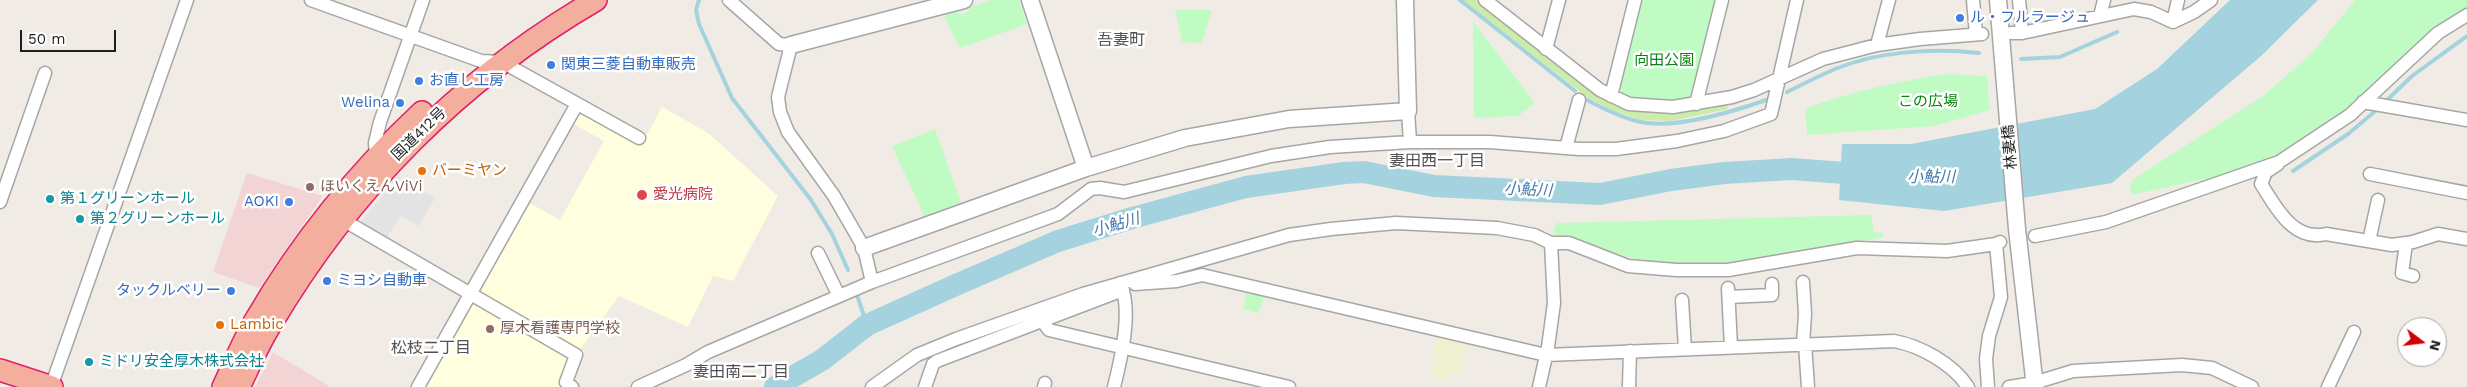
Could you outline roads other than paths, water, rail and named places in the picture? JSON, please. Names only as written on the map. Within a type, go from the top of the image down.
[{"type":"highway","name":"国道412号","points":[[239,387],[269,327],[336,216],[376,156],[434,101],[481,61],[506,41],[570,0]]},
{"type":"highway","name":"国道412号","points":[[223,387],[255,320],[294,259],[453,101],[502,62],[559,22],[596,0]]},
{"type":"highway","points":[[0,370],[51,387]]},
{"type":"street","points":[[51,387],[187,0]]},
{"type":"street","points":[[311,0],[481,61],[502,62],[639,138]]},
{"type":"street","points":[[376,156],[375,143],[380,122],[423,0]]},
{"type":"street","points":[[729,0],[779,44],[792,45],[964,0]]},
{"type":"street","points":[[1030,0],[1086,168],[1091,189]]},
{"type":"street","points":[[1405,0],[1410,142]]},
{"type":"street","points":[[1485,0],[1600,90],[1629,104],[1673,107],[1739,95],[1823,59],[1877,45],[1979,34],[1973,0]]},
{"type":"street","points":[[1546,49],[1559,0]]},
{"type":"street","points":[[1611,96],[1636,0]]},
{"type":"street","points":[[1696,104],[1722,0]]},
{"type":"street","points":[[638,387],[686,365],[708,352],[872,282],[1058,214],[1091,189],[1100,188],[1124,192],[1271,156],[1330,147],[1410,142],[1490,142],[1566,148],[1616,149],[1677,141],[1724,131],[1771,114],[1797,0]]},
{"type":"street","points":[[1877,45],[1889,0]]},
{"type":"street","name":"林妻橋","points":[[1998,0],[2016,215],[2035,385]]},
{"type":"street","points":[[2019,0],[2016,33],[2134,9],[2151,12],[2173,22],[2194,12],[2211,0]]},
{"type":"street","points":[[2100,16],[2104,0]]},
{"type":"street","points":[[2173,22],[2178,0]]},
{"type":"street","points":[[2467,15],[2438,32],[2350,115],[2266,172],[2261,184],[2283,218],[2294,229],[2318,236],[2326,234],[2392,245],[2438,234],[2467,239]]},
{"type":"street","points":[[792,45],[778,97],[780,112],[788,132],[834,196],[864,248],[872,282]]},
{"type":"street","points":[[0,202],[45,72]]},
{"type":"street","points":[[1566,148],[1579,100]]},
{"type":"street","points":[[2363,102],[2467,120]]},
{"type":"street","points":[[418,387],[471,294],[475,282],[577,104]]},
{"type":"street","points":[[864,248],[1086,168],[1185,138],[1262,123],[1320,116],[1408,110]]},
{"type":"street","points":[[2035,236],[2106,222],[2279,162]]},
{"type":"street","points":[[2370,174],[2467,193]]},
{"type":"street","points":[[2369,241],[2378,200]]},
{"type":"street","points":[[336,216],[576,355],[566,382],[572,387]]},
{"type":"street","points":[[925,387],[933,364],[937,361],[1043,322],[1122,286],[1289,234],[1364,225],[1446,224],[1496,228],[1534,234],[1552,243],[1569,243],[1628,266],[1720,270],[1857,248],[1947,251],[1998,243],[2001,296],[1988,344],[1986,359],[1988,387]]},
{"type":"street","points":[[1539,387],[1554,303],[1552,243]]},
{"type":"street","points":[[2406,243],[2402,273],[2413,276]]},
{"type":"street","points":[[818,253],[839,296]]},
{"type":"street","points":[[872,387],[917,355],[956,338],[1083,294],[1122,286],[1177,281],[1202,275],[1546,354],[1894,341],[1910,344],[1934,356],[1964,380],[1968,387]]},
{"type":"street","points":[[1803,282],[1804,344],[1808,387]]},
{"type":"street","points":[[1114,387],[1122,348],[1126,310],[1122,286]]},
{"type":"street","points":[[1731,347],[1728,292],[1772,295]]},
{"type":"street","points":[[1682,300],[1685,349]]},
{"type":"street","points":[[1043,322],[1049,330],[1289,387]]},
{"type":"street","points":[[2328,387],[2354,332]]},
{"type":"street","points":[[1628,386],[1630,351]]},
{"type":"street","points":[[2009,387],[2035,385],[2073,371],[2182,365],[2212,368],[2252,387]]},
{"type":"water","points":[[2230,0],[2318,0],[2261,56],[2112,183],[1944,211],[1839,200],[1842,144],[1911,144],[2095,109],[2157,69]]},
{"type":"waterway","points":[[699,0],[696,10],[699,24],[732,98],[811,200],[832,234],[848,270]]},
{"type":"waterway","points":[[1460,0],[1575,91]]},
{"type":"waterway","points":[[2021,59],[2060,57],[2117,32]]},
{"type":"waterway","points":[[2384,103],[2412,76],[2467,36]]},
{"type":"waterway","points":[[1787,92],[1835,69],[1870,58],[1925,51],[1979,53]]},
{"type":"waterway","points":[[1587,100],[1611,112],[1637,121],[1668,123],[1686,122],[1722,114],[1769,99]]},
{"type":"waterway","points":[[2293,171],[2348,134],[2379,108]]},
{"type":"waterway","name":"小鮎川","points":[[775,387],[822,360],[867,325],[1058,241],[1132,218],[1246,187],[1344,173],[1364,172],[1434,186],[1600,194],[1671,180],[1724,173],[1792,169],[1870,175]]},
{"type":"waterway","points":[[857,295],[867,325]]},
{"type":"place","name":"ル・フルラージュ","points":[[1960,18]]},
{"type":"place","name":"関東三菱自動車販売","points":[[551,65]]},
{"type":"place","name":"お直し工房","points":[[419,81]]},
{"type":"place","name":"Welina","points":[[400,103]]},
{"type":"place","name":"バーミヤン","points":[[422,171]]},
{"type":"place","name":"ほいくえんViVi","points":[[310,187]]},
{"type":"place","name":"愛光病院","points":[[642,195]]},
{"type":"place","name":"第１グリーンホール","points":[[50,199]]},
{"type":"place","name":"AOKI","points":[[289,202]]},
{"type":"place","name":"第２グリーンホール","points":[[80,219]]},
{"type":"place","name":"ミヨシ自動車","points":[[327,281]]},
{"type":"place","name":"タックルベリー","points":[[231,291]]},
{"type":"place","name":"Lambic","points":[[220,325]]},
{"type":"place","name":"厚木看護専門学校","points":[[490,329]]},
{"type":"place","name":"ミドリ安全厚木株式会社","points":[[89,362]]},
{"type":"district","name":"吾妻町","points":[[1121,40]]},
{"type":"district","name":"妻田西一丁目","points":[[1437,161]]},
{"type":"district","name":"松枝二丁目","points":[[431,348]]},
{"type":"district","name":"妻田南二丁目","points":[[741,372]]},
{"type":"park label","name":"向田公園","points":[[1664,61]]},
{"type":"park label","name":"この広場","points":[[1928,102]]}]
